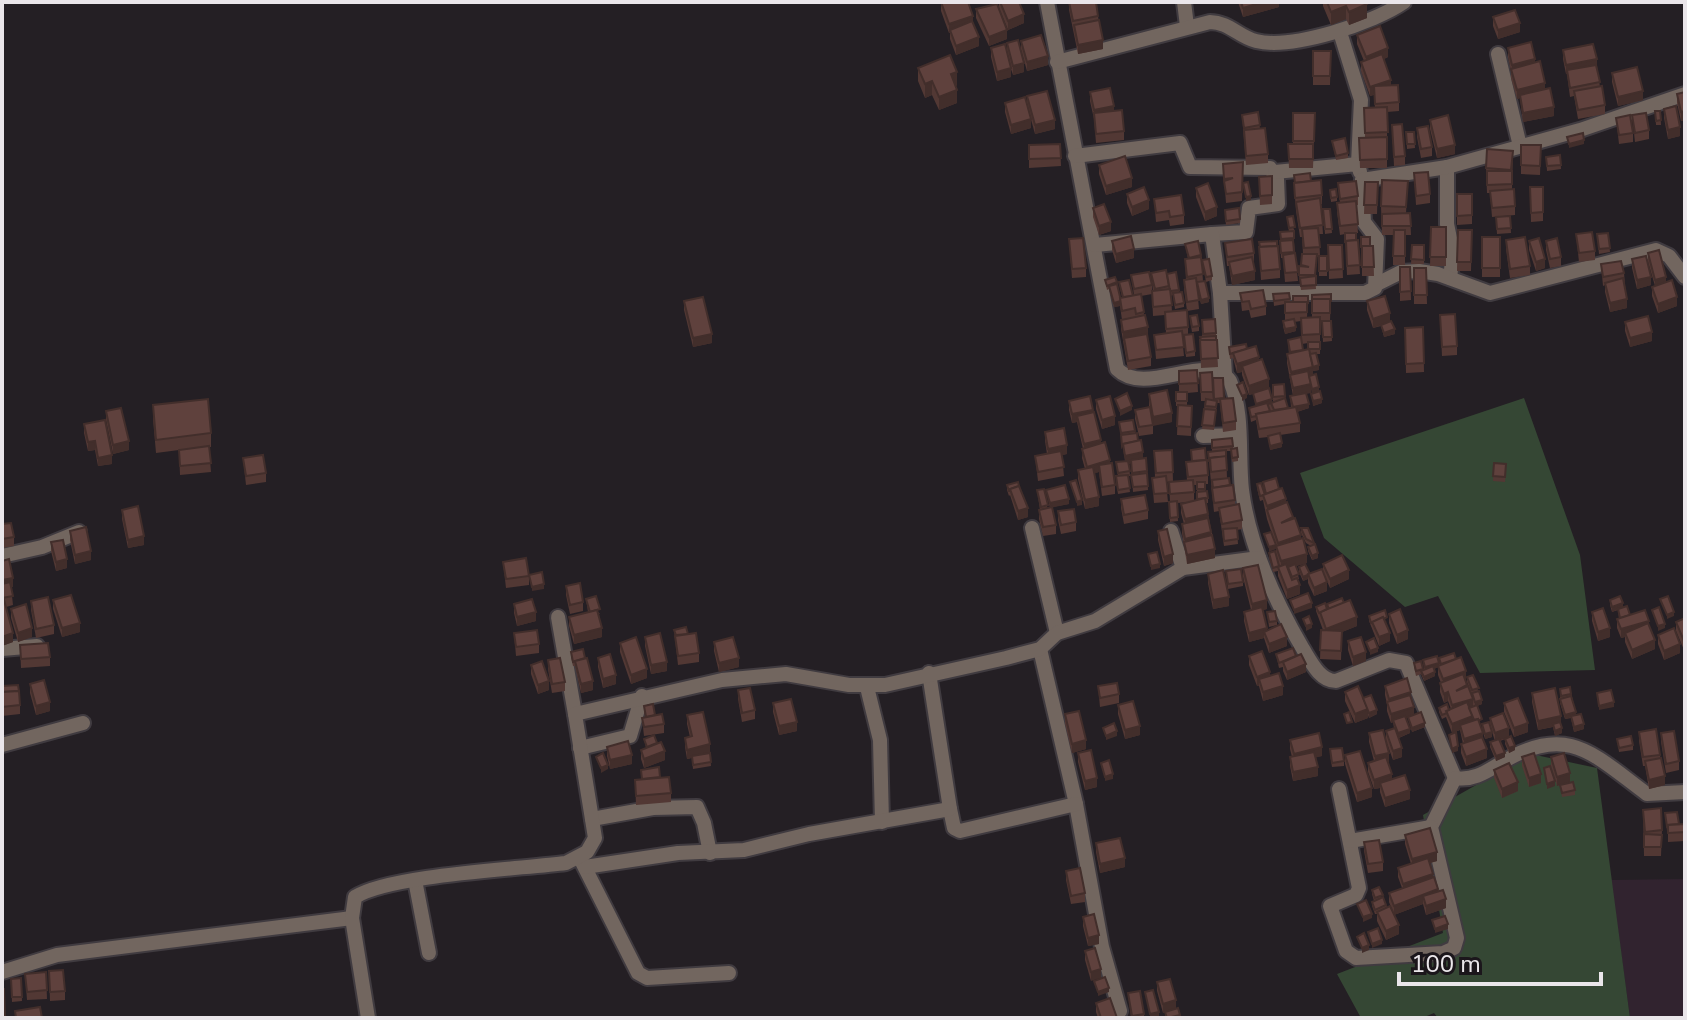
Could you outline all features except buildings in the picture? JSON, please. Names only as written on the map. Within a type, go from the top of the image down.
[{"type":"street","points":[[1047,2],[1117,369],[1124,376],[1136,380],[1208,370],[1225,375]]},
{"type":"street","points":[[1184,2],[1187,26]]},
{"type":"street","points":[[1057,62],[1187,26],[1218,22],[1255,41],[1340,32],[1390,12],[1404,2]]},
{"type":"street","points":[[1340,32],[1361,100],[1358,164],[1364,222],[1377,239],[1377,284]]},
{"type":"street","points":[[1498,54],[1520,146]]},
{"type":"street","points":[[1362,180],[1447,167],[1580,130],[1685,94]]},
{"type":"street","points":[[1075,156],[1180,143],[1190,167],[1263,166],[1275,172],[1358,164]]},
{"type":"street","points":[[1447,167],[1447,224],[1453,253],[1450,278]]},
{"type":"street","points":[[1095,245],[1246,232],[1249,208],[1277,205],[1275,172]]},
{"type":"street","points":[[1212,234],[1220,293],[1225,375],[1234,393],[1242,492],[1259,558],[1286,620],[1326,679],[1336,681],[1389,660],[1410,667],[1455,778],[1431,827],[1457,938],[1454,948],[1443,953],[1356,958],[1346,951],[1329,910],[1333,904],[1356,895],[1359,888],[1339,789]]},
{"type":"street","points":[[1220,293],[1365,293],[1401,272],[1429,272],[1490,293],[1656,250],[1669,256],[1685,277]]},
{"type":"street","points":[[1203,436],[1239,435]]},
{"type":"street","points":[[1032,528],[1057,633]]},
{"type":"street","points":[[1171,531],[1183,568]]},
{"type":"street","points":[[2,556],[42,547],[79,532]]},
{"type":"street","points":[[575,714],[642,696],[769,674],[867,687],[1040,649],[1057,633],[1095,621],[1183,568],[1259,558]]},
{"type":"street","points":[[558,617],[595,838],[582,862]]},
{"type":"street","points":[[2,649],[48,645]]},
{"type":"street","points":[[1040,649],[1076,804],[1102,947],[1120,1011]]},
{"type":"street","points":[[929,673],[954,828],[960,831],[1076,804]]},
{"type":"street","points":[[867,687],[880,740],[882,822]]},
{"type":"street","points":[[580,748],[630,736],[642,696]]},
{"type":"street","points":[[2,745],[83,723]]},
{"type":"street","points":[[1455,778],[1475,777],[1511,756],[1560,741],[1592,753],[1625,774],[1647,794],[1685,792]]},
{"type":"street","points":[[592,819],[653,808],[697,807],[710,853]]},
{"type":"street","points":[[368,1018],[352,918],[353,902],[361,893],[415,880],[566,863],[744,850],[809,834],[950,809]]},
{"type":"street","points":[[1350,841],[1431,827]]},
{"type":"street","points":[[582,862],[638,973],[647,978],[729,973]]},
{"type":"street","points":[[415,880],[429,953]]},
{"type":"street","points":[[2,972],[57,955],[352,918]]},
{"type":"shaded area","points":[[1684,879],[1685,1018],[1630,1018],[1611,880]]},
{"type":"green space","points":[[1524,398],[1580,555],[1595,670],[1480,673],[1438,596],[1405,607],[1324,538],[1300,473]]},
{"type":"green space","points":[[1531,754],[1597,768],[1630,1018],[1438,1018],[1434,1013],[1422,1018],[1361,1018],[1337,974],[1443,933],[1423,815]]}]
